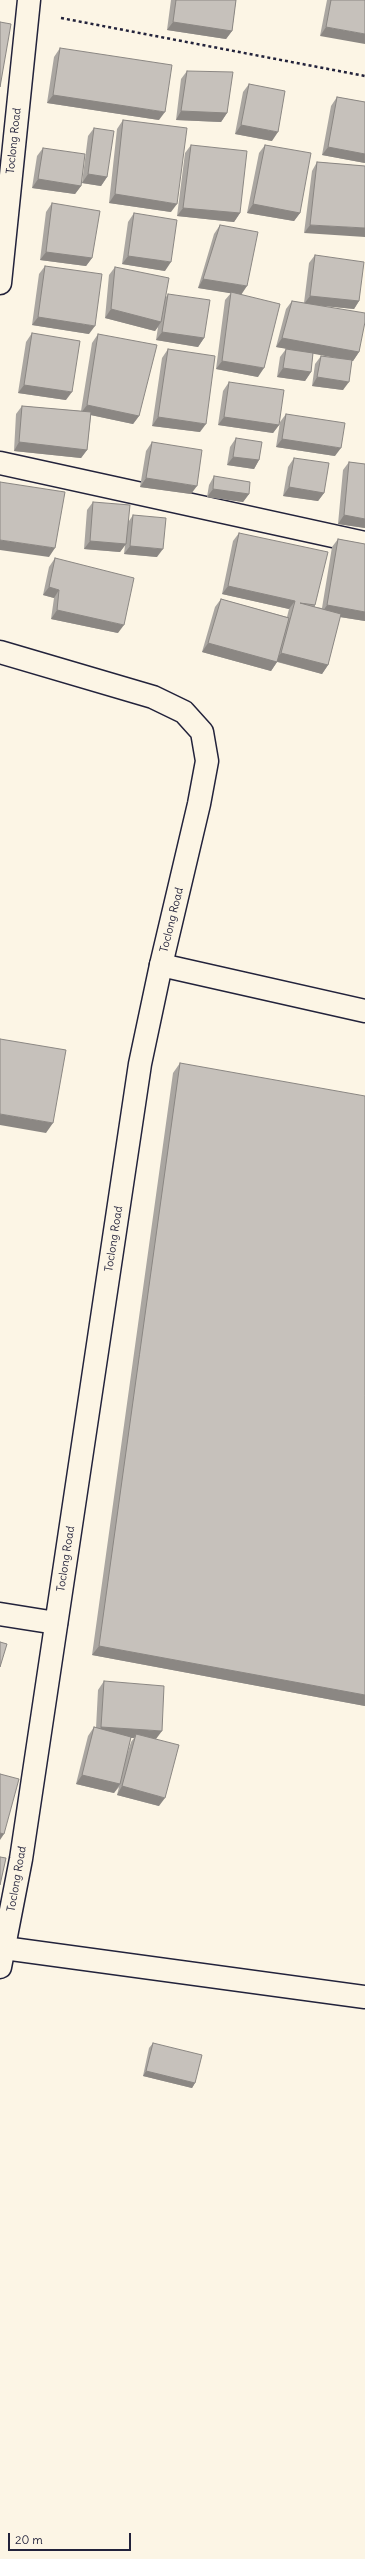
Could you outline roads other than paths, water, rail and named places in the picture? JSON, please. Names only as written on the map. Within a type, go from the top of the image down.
[{"type":"street","name":"Toclong Road","points":[[0,283],[28,6]]},
{"type":"street","points":[[0,463],[365,543]]},
{"type":"street","name":"Toclong Road","points":[[0,652],[153,697],[184,712],[202,732],[207,761],[199,804],[161,965],[140,1064],[21,1859],[2,1957]]},
{"type":"street","points":[[161,965],[365,1011]]},
{"type":"street","points":[[0,1614],[56,1623]]},
{"type":"street","points":[[2,1957],[365,1996]]}]
